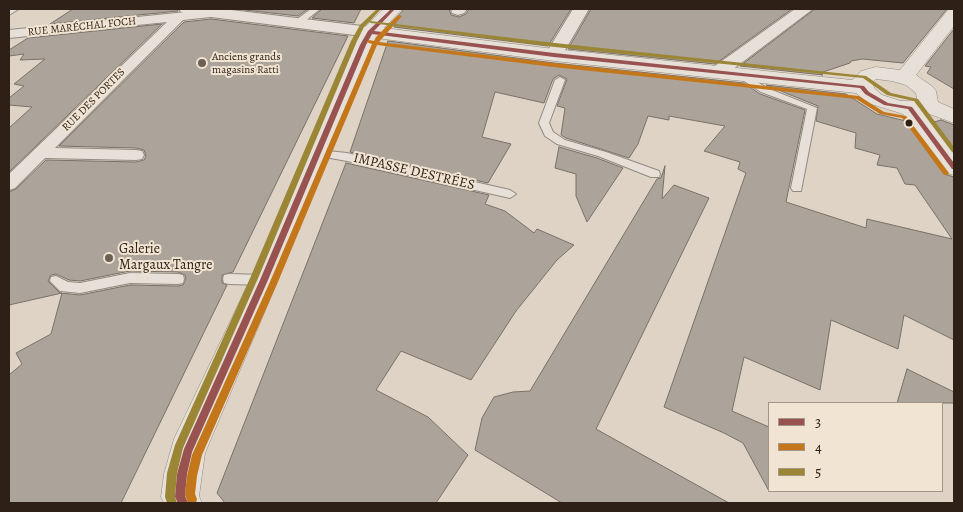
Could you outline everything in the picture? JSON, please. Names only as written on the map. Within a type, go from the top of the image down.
[{"type":"street","points":[[9,11],[13,9]]},
{"type":"street","points":[[183,503],[180,497],[180,489],[188,452],[264,280],[363,45],[370,32],[393,9]]},
{"type":"street","points":[[562,59],[581,9]]},
{"type":"street","points":[[718,72],[805,9]]},
{"type":"street","points":[[183,13],[216,13],[562,59],[718,72],[862,87],[868,94],[886,104],[918,107],[954,116]]},
{"type":"street","name":"RUE MARÉCHAL FOCH","points":[[9,34],[183,13]]},
{"type":"street","name":"RUE DES PORTES","points":[[9,184],[183,13]]},
{"type":"street","points":[[904,78],[954,14]]},
{"type":"street","points":[[862,87],[862,82],[868,75],[884,73],[904,78],[926,91],[928,101],[918,107]]},
{"type":"street","points":[[918,107],[954,167]]},
{"type":"street","points":[[41,153],[136,155]]},
{"type":"lane","points":[[296,24],[316,9]]},
{"type":"lane","points":[[741,75],[764,90],[812,108],[796,188]]},
{"type":"lane","points":[[560,80],[544,123],[549,134],[561,142],[602,154],[655,174]]},
{"type":"lane","name":"IMPASSE DESTRÉES","points":[[318,153],[347,157],[510,194]]},
{"type":"lane","points":[[56,280],[65,287],[80,288],[130,278],[178,278]]},
{"type":"lane","points":[[229,279],[264,280]]},
{"type":"building","points":[[73,9],[177,9],[178,11],[50,24]]},
{"type":"building","points":[[236,9],[308,9],[298,16]]},
{"type":"building","points":[[322,9],[361,9],[354,23],[312,18]]},
{"type":"building","points":[[404,9],[449,9],[451,15],[459,17],[466,14],[469,9],[571,9],[548,46],[394,27],[398,16]]},
{"type":"building","points":[[591,9],[792,9],[715,64],[568,49]]},
{"type":"building","points":[[815,9],[947,9],[903,63],[862,59],[851,61],[850,63],[820,73],[823,75],[740,66]]},
{"type":"building","points":[[211,19],[348,36],[233,272],[222,275],[222,283],[227,285],[121,503],[9,503],[9,375],[22,364],[16,353],[51,334],[62,293],[80,295],[130,285],[178,286],[183,285],[186,279],[185,275],[178,272],[130,271],[80,281],[69,280],[56,274],[51,275],[48,281],[61,293],[9,305],[9,192],[16,189],[46,160],[136,162],[144,160],[146,156],[144,150],[136,148],[59,146],[184,22]]},
{"type":"building","points":[[162,24],[9,172],[9,128],[32,107],[9,105],[9,98],[24,86],[14,84],[45,59],[20,60],[24,54],[9,56],[9,50],[28,38]]},
{"type":"building","points":[[954,29],[954,89],[927,73],[931,67],[925,66]]},
{"type":"building","points":[[388,41],[554,63],[744,83],[760,94],[805,110],[786,202],[866,228],[867,219],[952,239],[915,185],[905,184],[897,168],[877,165],[880,155],[855,148],[856,133],[816,121],[818,106],[766,85],[846,94],[877,114],[906,121],[944,174],[954,177],[954,340],[904,315],[898,349],[831,320],[820,390],[744,357],[732,411],[768,427],[768,489],[743,443],[664,407],[746,173],[738,169],[740,162],[704,151],[725,126],[669,116],[669,120],[648,116],[638,144],[629,158],[561,135],[565,108],[557,106],[567,79],[559,75],[553,79],[544,103],[495,92],[482,137],[511,144],[488,183],[350,152]]},
{"type":"building","points":[[941,120],[954,125],[954,148],[934,122]]},
{"type":"building","points":[[559,147],[623,168],[587,222],[576,196],[576,174],[555,168]]},
{"type":"building","points":[[346,163],[489,195],[485,204],[505,211],[534,233],[537,229],[574,245],[557,260],[516,311],[471,380],[401,351],[376,390],[428,417],[468,455],[436,503],[225,503],[217,493]]},
{"type":"building","points":[[665,166],[662,199],[674,185],[709,198],[596,429],[729,503],[562,503],[475,450],[482,418],[494,397],[513,392],[530,391],[657,179],[661,178]]},
{"type":"building","points":[[907,369],[954,392],[954,403],[897,402]]},
{"type":"transit line","name":"5","points":[[172,503],[170,497],[172,473],[178,448],[255,276],[354,41],[362,26],[379,9]]},
{"type":"transit line","name":"3","points":[[183,503],[180,497],[182,474],[187,452],[264,280],[363,45],[370,32],[393,9]]},
{"type":"transit line","name":"4","points":[[192,499],[190,495],[192,476],[197,455],[273,284],[372,49],[378,38],[400,16]]},
{"type":"transit line","name":"5","points":[[371,22],[555,45],[864,77],[889,94],[916,100],[954,151]]},
{"type":"transit line","name":"3","points":[[370,32],[554,55],[862,87],[867,93],[886,104],[910,108],[954,167]]},
{"type":"transit line","name":"4","points":[[369,42],[553,65],[857,97],[882,113],[904,117],[946,173]]},
{"type":"place","name":"Anciens grands magasins Ratti","points":[[202,63]]},
{"type":"place","name":"Galerie Margaux Tangre","points":[[109,258]]}]
